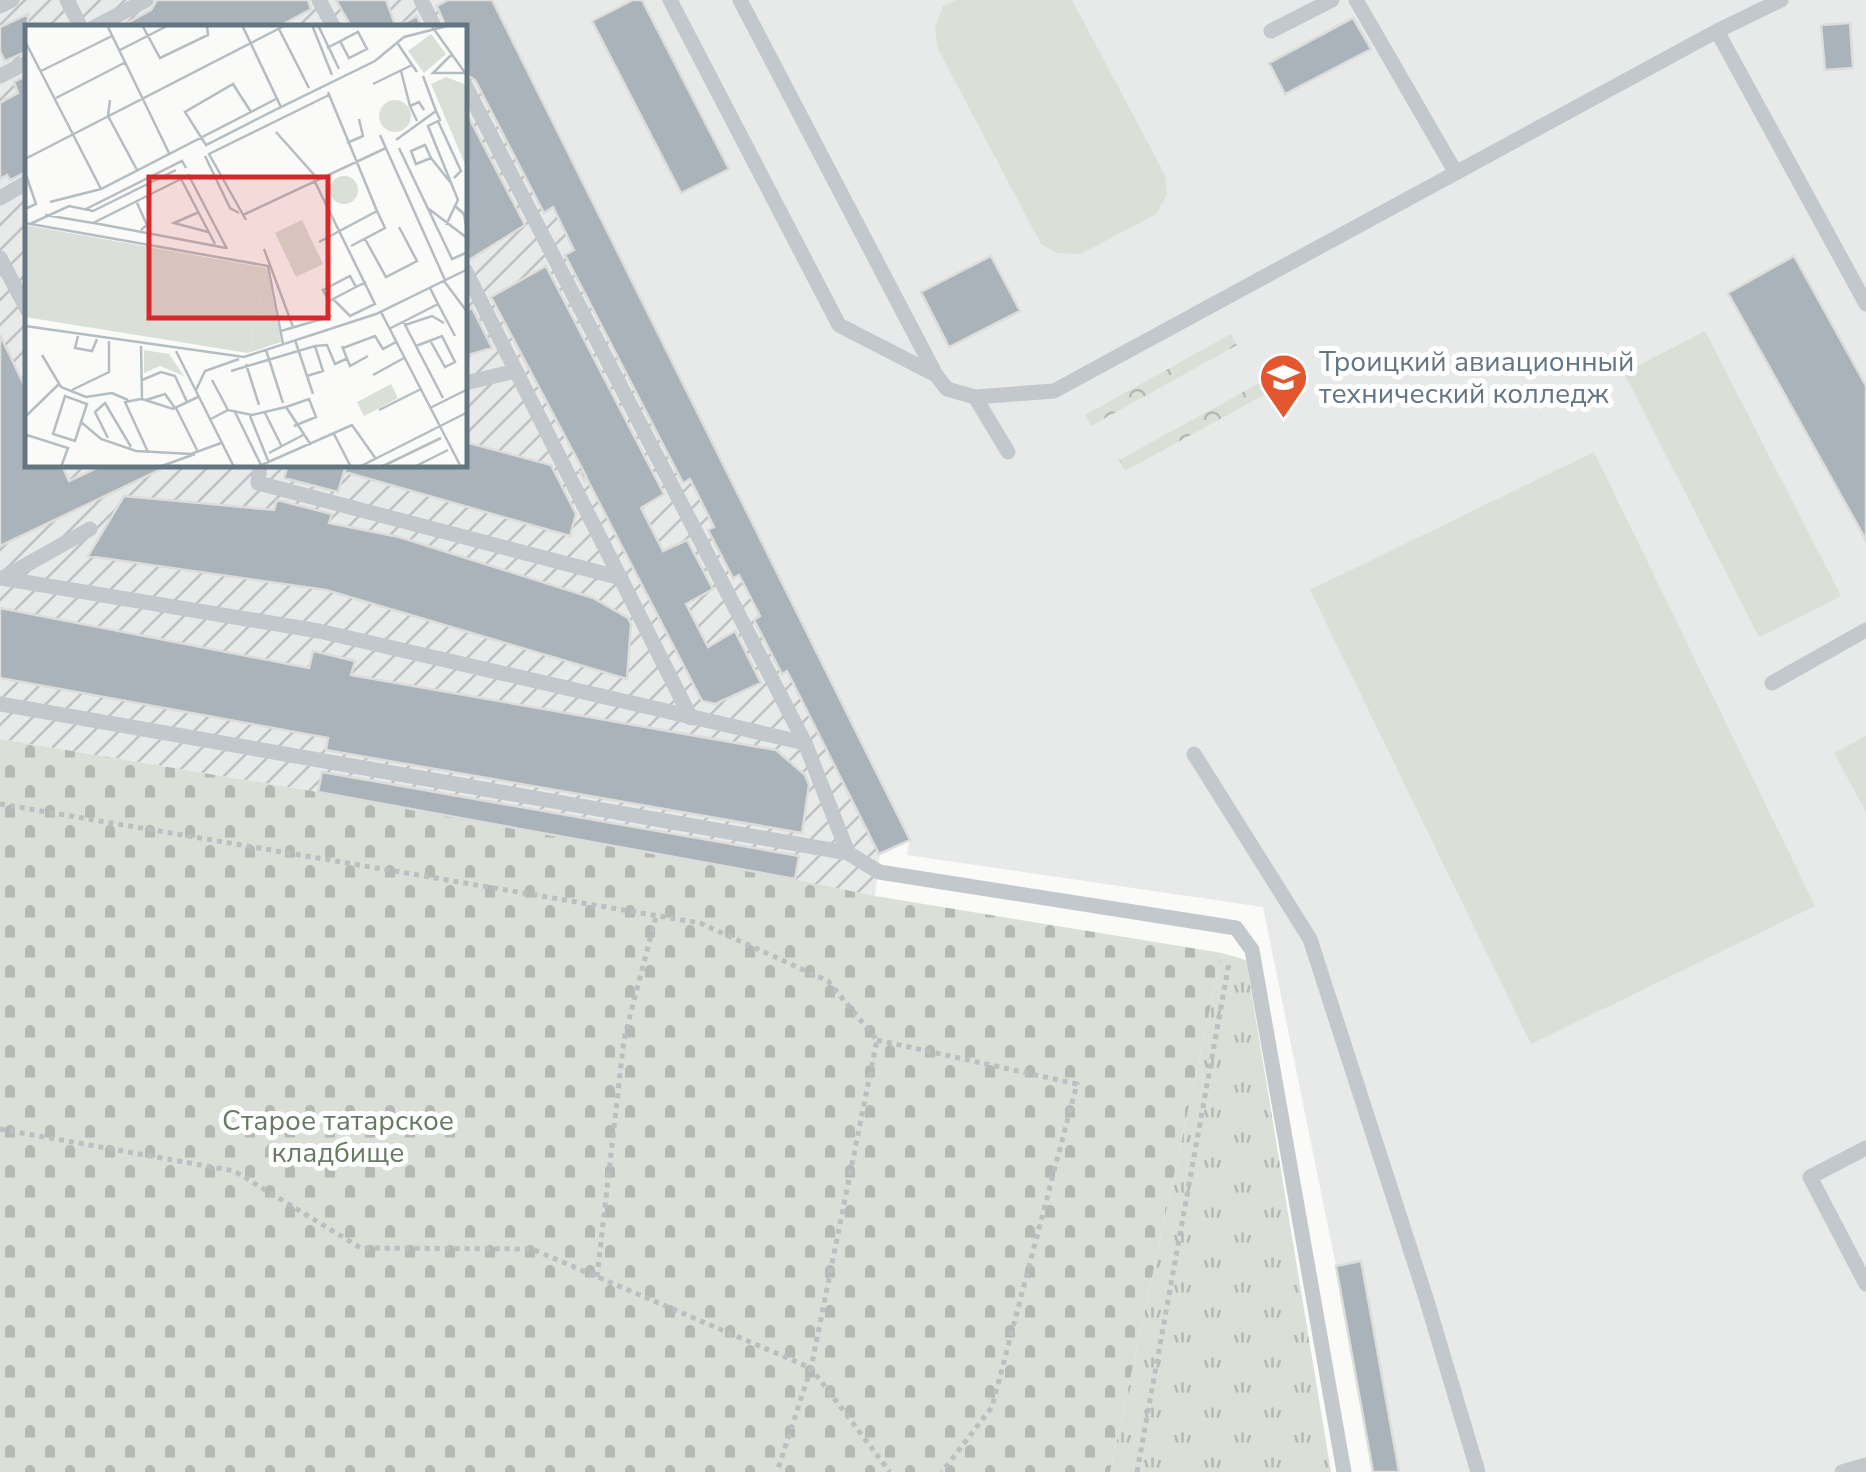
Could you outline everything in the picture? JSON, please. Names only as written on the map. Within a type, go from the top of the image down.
[{"type":"lane","points":[[0,6],[12,0]]},
{"type":"lane","points":[[67,0],[80,25]]},
{"type":"lane","points":[[99,25],[146,0]]},
{"type":"lane","points":[[319,0],[327,25]]},
{"type":"lane","points":[[421,0],[434,25]]},
{"type":"lane","points":[[670,0],[839,326],[936,375]]},
{"type":"lane","points":[[740,0],[936,375],[947,389],[975,397],[1054,391],[1781,0]]},
{"type":"lane","points":[[1272,32],[1332,0]]},
{"type":"lane","points":[[1356,0],[1456,173]]},
{"type":"lane","points":[[1738,0],[1747,16]]},
{"type":"lane","points":[[1717,32],[1866,304]]},
{"type":"lane","points":[[0,76],[25,64]]},
{"type":"lane","points":[[468,91],[805,743],[848,852]]},
{"type":"lane","points":[[0,198],[25,184]]},
{"type":"lane","points":[[0,258],[25,304]]},
{"type":"lane","points":[[468,276],[690,718]]},
{"type":"lane","points":[[468,382],[516,371]]},
{"type":"lane","points":[[975,397],[1008,452]]},
{"type":"lane","points":[[260,468],[258,482],[621,578]]},
{"type":"lane","points":[[1,578],[90,529]]},
{"type":"lane","points":[[1,578],[319,631],[805,743]]},
{"type":"lane","points":[[1772,683],[1866,630]]},
{"type":"lane","points":[[0,704],[848,852],[878,872],[1236,928],[1252,950],[1344,1472]]},
{"type":"lane","points":[[1194,754],[1310,939],[1478,1472]]},
{"type":"lane","points":[[1866,1148],[1810,1177],[1866,1284]]},
{"type":"lane","points":[[1842,1472],[1866,1465]]},
{"type":"path","points":[[0,804],[700,923],[828,981],[877,1040],[1077,1084],[992,1407],[942,1472]]},
{"type":"path","points":[[597,1277],[624,1039],[656,916]]},
{"type":"path","points":[[1137,1472],[1236,928]]},
{"type":"path","points":[[777,1472],[811,1368],[877,1040]]},
{"type":"path","points":[[0,1130],[234,1171],[361,1248],[532,1249],[811,1368],[890,1472]]},
{"type":"shaded area","points":[[0,0],[492,0],[910,840],[880,854],[875,896],[318,792],[0,739]]},
{"type":"shaded area","name":"Троицкий авиационный технический колледж","points":[[492,0],[1866,0],[1866,1472],[1373,1472],[1336,1266],[1263,907],[907,855],[910,839]]},
{"type":"green space","points":[[956,0],[1072,0],[1165,175],[1167,194],[1156,214],[1081,254],[1057,253],[1041,244],[938,49],[935,28],[943,6]]},
{"type":"green space","points":[[1705,331],[1841,596],[1759,637],[1624,373]]},
{"type":"green space","points":[[1231,334],[1237,345],[1091,426],[1085,415]]},
{"type":"green space","points":[[1265,380],[1271,391],[1125,471],[1119,460]]},
{"type":"green space","points":[[1594,452],[1815,906],[1531,1044],[1310,590]]},
{"type":"green space","points":[[1866,736],[1866,812],[1834,753]]},
{"type":"green space","name":"Старое татарское кладбище","points":[[0,739],[318,792],[875,896],[1222,953],[1110,1472],[0,1472]]},
{"type":"green space","points":[[1222,953],[1246,960],[1331,1472],[1110,1472]]},
{"type":"building","points":[[157,0],[308,0],[311,9],[282,25],[124,25],[151,10]]},
{"type":"building","points":[[336,0],[386,0],[395,25],[350,25]]},
{"type":"building","points":[[448,0],[492,0],[910,840],[879,854],[787,671],[782,674],[754,620],[760,616],[739,575],[733,578],[708,530],[714,527],[690,479],[683,483],[565,255],[574,250],[553,207],[544,213],[475,80],[468,76],[468,25],[445,25],[437,6]]},
{"type":"building","points":[[633,0],[642,0],[729,169],[681,193],[592,21]]},
{"type":"building","points":[[28,14],[25,52],[5,61],[0,51],[0,27]]},
{"type":"building","points":[[417,16],[421,25],[400,25]]},
{"type":"building","points":[[1353,18],[1371,49],[1285,94],[1269,63]]},
{"type":"building","points":[[1850,23],[1853,68],[1825,70],[1821,25]]},
{"type":"building","points":[[25,76],[25,172],[10,180],[7,175],[0,179],[0,103],[18,93],[14,82]]},
{"type":"building","points":[[468,116],[525,225],[468,260]]},
{"type":"building","points":[[991,256],[1020,311],[949,347],[921,292]]},
{"type":"building","points":[[1794,256],[1866,386],[1866,540],[1728,293]]},
{"type":"building","points":[[546,266],[664,494],[641,508],[663,551],[687,540],[713,589],[686,604],[708,647],[735,631],[761,683],[715,704],[702,701],[491,297]]},
{"type":"building","points":[[472,308],[492,348],[468,355],[468,310]]},
{"type":"building","points":[[0,335],[25,387],[25,468],[63,468],[69,481],[97,468],[164,468],[0,546]]},
{"type":"building","points":[[468,443],[551,465],[576,514],[570,536],[345,472],[346,468],[468,468]]},
{"type":"building","points":[[287,468],[345,468],[338,492],[284,478]]},
{"type":"building","points":[[124,496],[274,510],[277,500],[332,514],[329,523],[399,537],[593,598],[628,618],[631,624],[627,679],[326,590],[88,556]]},
{"type":"building","points":[[0,608],[309,668],[313,651],[355,661],[351,675],[776,750],[805,775],[809,785],[802,833],[326,750],[328,738],[0,678]]},
{"type":"building","points":[[322,772],[799,856],[795,879],[318,792]]},
{"type":"building","points":[[1361,1261],[1399,1472],[1373,1472],[1336,1266]]},
{"type":"place","name":"Троицкий авиационный технический колледж","points":[[1284,420]]}]
